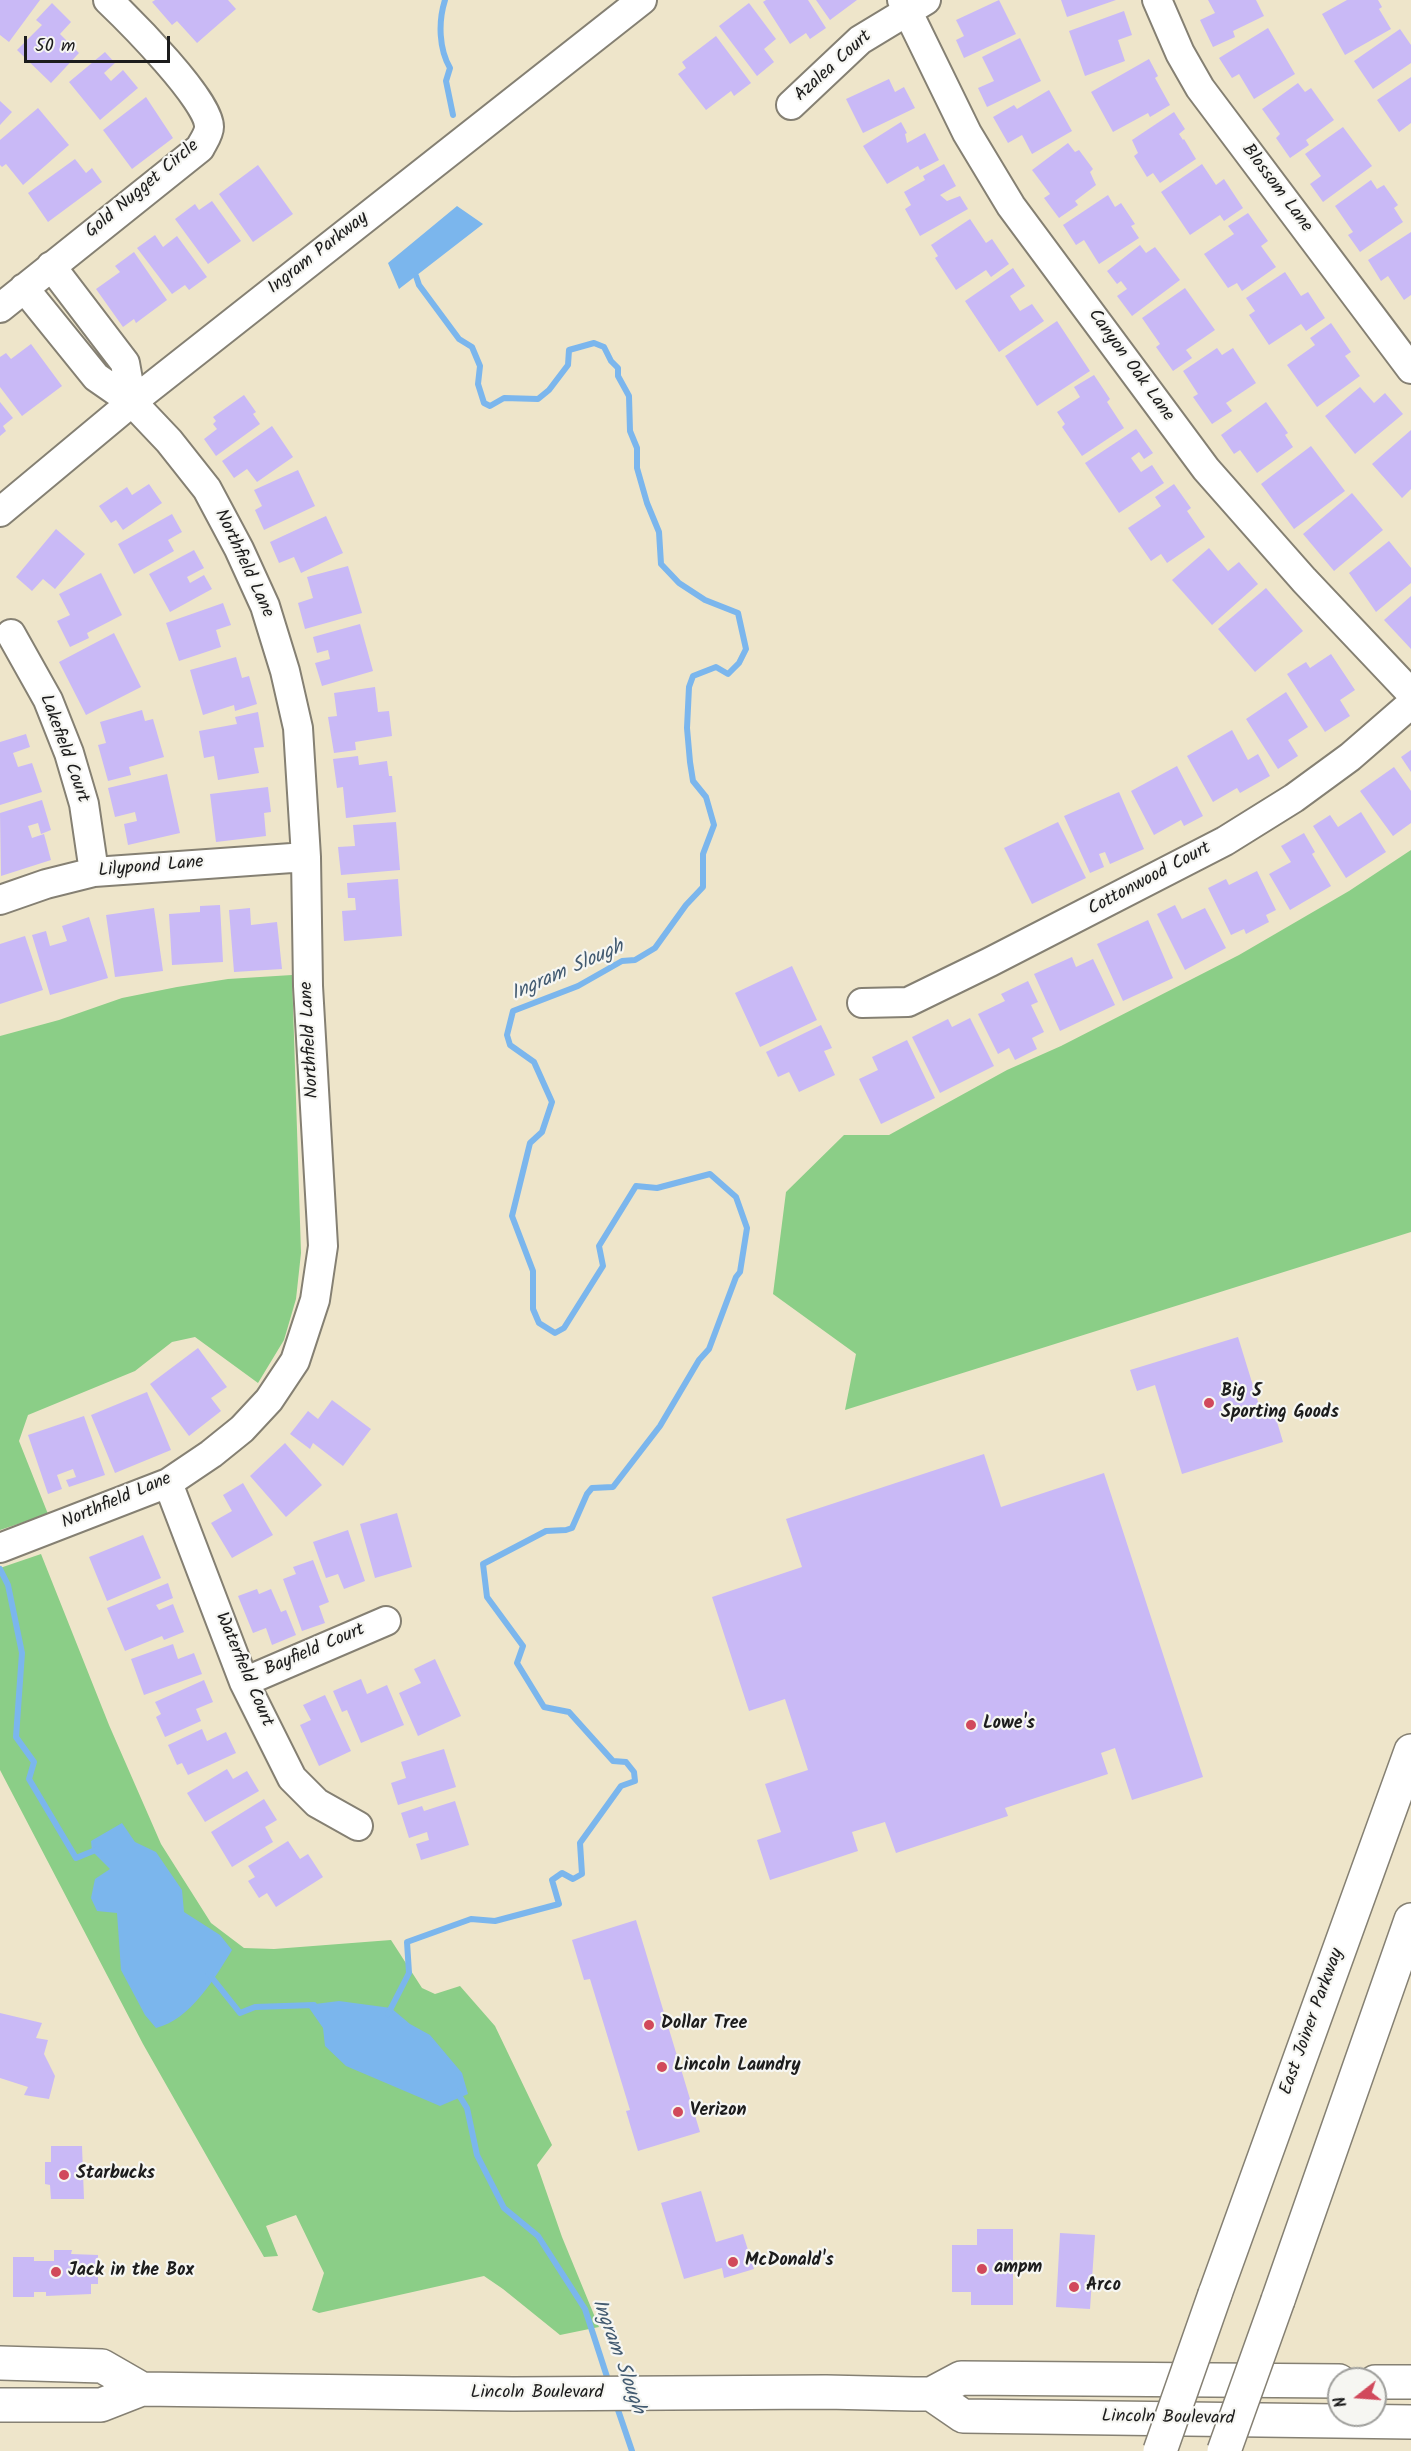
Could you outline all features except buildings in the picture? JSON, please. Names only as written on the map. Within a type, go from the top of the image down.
[{"type":"main road","name":"East Joiner Parkway","points":[[1160,2451],[1411,1751]]},
{"type":"main road","points":[[1224,2451],[1411,1920]]},
{"type":"main road","name":"Lincoln Boulevard","points":[[0,2363],[102,2366],[142,2389]]},
{"type":"main road","name":"Lincoln Boulevard","points":[[0,2404],[101,2405],[142,2389],[513,2394],[931,2394],[960,2378],[1327,2381]]},
{"type":"main road","points":[[1387,2382],[1411,2382]]},
{"type":"main road","name":"Lincoln Boulevard","points":[[931,2394],[963,2416],[1411,2422]]},
{"type":"street","name":"Gold Nugget Circle","points":[[0,308],[200,148],[210,129],[207,114],[177,74],[108,0]]},
{"type":"street","name":"Ingram Parkway","points":[[0,512],[132,402],[642,0]]},
{"type":"street","name":"Blossom Lane","points":[[1157,0],[1180,53],[1200,88],[1411,369]]},
{"type":"street","name":"Azalea Court","points":[[791,105],[860,40],[912,3]]},
{"type":"street","name":"Canyon Oak Lane","points":[[912,3],[967,133],[1011,206],[1206,469],[1304,580],[1411,693]]},
{"type":"street","points":[[51,266],[125,363],[132,402]]},
{"type":"street","name":"Northfield Lane","points":[[0,1548],[168,1483],[211,1455],[242,1429],[269,1400],[295,1361],[315,1300],[323,1246],[308,986],[306,857],[298,728],[285,671],[265,606],[207,489],[169,441],[132,402],[96,377],[24,288]]},
{"type":"street","name":"Lakefield Court","points":[[11,634],[48,700],[69,753],[84,804],[94,872]]},
{"type":"street","name":"Cottonwood Court","points":[[862,1003],[908,1002],[1187,862],[1294,798],[1350,757],[1411,704]]},
{"type":"street","name":"Lilypond Lane","points":[[0,900],[46,884],[94,872],[306,857]]},
{"type":"street","name":"Waterfield Court","points":[[168,1483],[244,1682],[292,1778],[317,1803],[358,1826]]},
{"type":"street","name":"Bayfield Court","points":[[244,1682],[386,1621]]},
{"type":"green space","points":[[1411,850],[1411,1232],[845,1410],[856,1354],[773,1294],[786,1192],[844,1135],[889,1135],[1007,1070],[1061,1046],[1239,955],[1349,891]]},
{"type":"green space","points":[[292,975],[301,1253],[296,1299],[284,1340],[258,1383],[195,1337],[172,1342],[135,1371],[28,1415],[19,1441],[48,1514],[0,1530],[0,1036],[59,1020],[122,998],[228,979]]},
{"type":"green space","points":[[41,1554],[109,1725],[161,1844],[211,1923],[244,1948],[274,1949],[391,1940],[422,1988],[435,1994],[460,1986],[495,2026],[552,2145],[537,2165],[562,2237],[599,2327],[560,2335],[484,2276],[319,2313],[312,2310],[324,2273],[296,2215],[266,2226],[278,2256],[264,2257],[143,2044],[0,1770],[0,1568]]},
{"type":"water","points":[[457,206],[483,224],[399,289],[388,263]]},
{"type":"water","points":[[122,1823],[135,1842],[156,1852],[182,1890],[184,1912],[220,1935],[232,1950],[191,2007],[168,2024],[156,2028],[145,2015],[121,1970],[117,1913],[97,1911],[91,1898],[95,1879],[110,1869],[92,1851],[91,1841]]},
{"type":"water","points":[[339,2001],[391,2008],[410,2024],[430,2035],[462,2073],[468,2094],[440,2106],[346,2066],[325,2046],[323,2028],[307,2005]]},
{"type":"waterway","name":"Ingram Slough","points":[[445,0],[441,17],[441,35],[446,61],[450,68],[446,81],[453,115]]},
{"type":"waterway","name":"Ingram Slough","points":[[388,2014],[409,1973],[407,1942],[471,1919],[495,1921],[559,1904],[552,1880],[562,1873],[573,1879],[582,1874],[580,1843],[621,1786],[635,1781],[634,1772],[626,1762],[613,1761],[569,1712],[544,1707],[517,1663],[523,1646],[487,1597],[483,1564],[546,1531],[572,1528],[592,1488],[613,1487],[660,1426],[699,1360],[709,1349],[736,1277],[740,1272],[747,1228],[736,1197],[710,1174],[657,1188],[636,1186],[599,1246],[603,1266],[564,1328],[555,1333],[539,1323],[533,1309],[533,1271],[512,1216],[530,1143],[542,1132],[552,1102],[534,1062],[510,1045],[507,1035],[513,1011],[578,986],[622,961],[635,960],[655,948],[686,905],[703,887],[703,854],[714,825],[706,797],[693,781],[687,728],[689,687],[693,676],[716,667],[728,674],[739,663],[746,649],[738,613],[705,600],[679,583],[661,564],[659,532],[647,503],[637,468],[637,448],[630,431],[629,396],[618,376],[618,368],[611,361],[604,347],[594,343],[569,350],[568,365],[549,390],[538,399],[504,398],[490,406],[484,403],[478,384],[480,366],[472,347],[459,339],[419,285],[416,276]]},
{"type":"waterway","name":"Ingram Slough","points":[[0,1569],[8,1585],[22,1653],[16,1737],[34,1762],[29,1779],[76,1858],[98,1849]]},
{"type":"waterway","name":"Ingram Slough","points":[[209,1974],[240,2013],[255,2007],[314,2005]]},
{"type":"waterway","name":"Ingram Slough","points":[[457,2092],[467,2108],[477,2155],[504,2208],[538,2236],[585,2309],[609,2383]]},
{"type":"waterway","name":"Ingram Slough","points":[[616,2404],[632,2451]]},
{"type":"place","name":"Big 5 Sporting Goods","points":[[1209,1403]]},
{"type":"place","name":"Lowe's","points":[[971,1725]]},
{"type":"place","name":"Dollar Tree","points":[[649,2025]]},
{"type":"place","name":"Lincoln Laundry","points":[[662,2067]]},
{"type":"place","name":"Verizon","points":[[678,2112]]},
{"type":"place","name":"Starbucks","points":[[64,2175]]},
{"type":"place","name":"McDonald's","points":[[733,2262]]},
{"type":"place","name":"ampm","points":[[982,2269]]},
{"type":"place","name":"Jack in the Box","points":[[56,2272]]},
{"type":"place","name":"Arco","points":[[1074,2287]]}]
